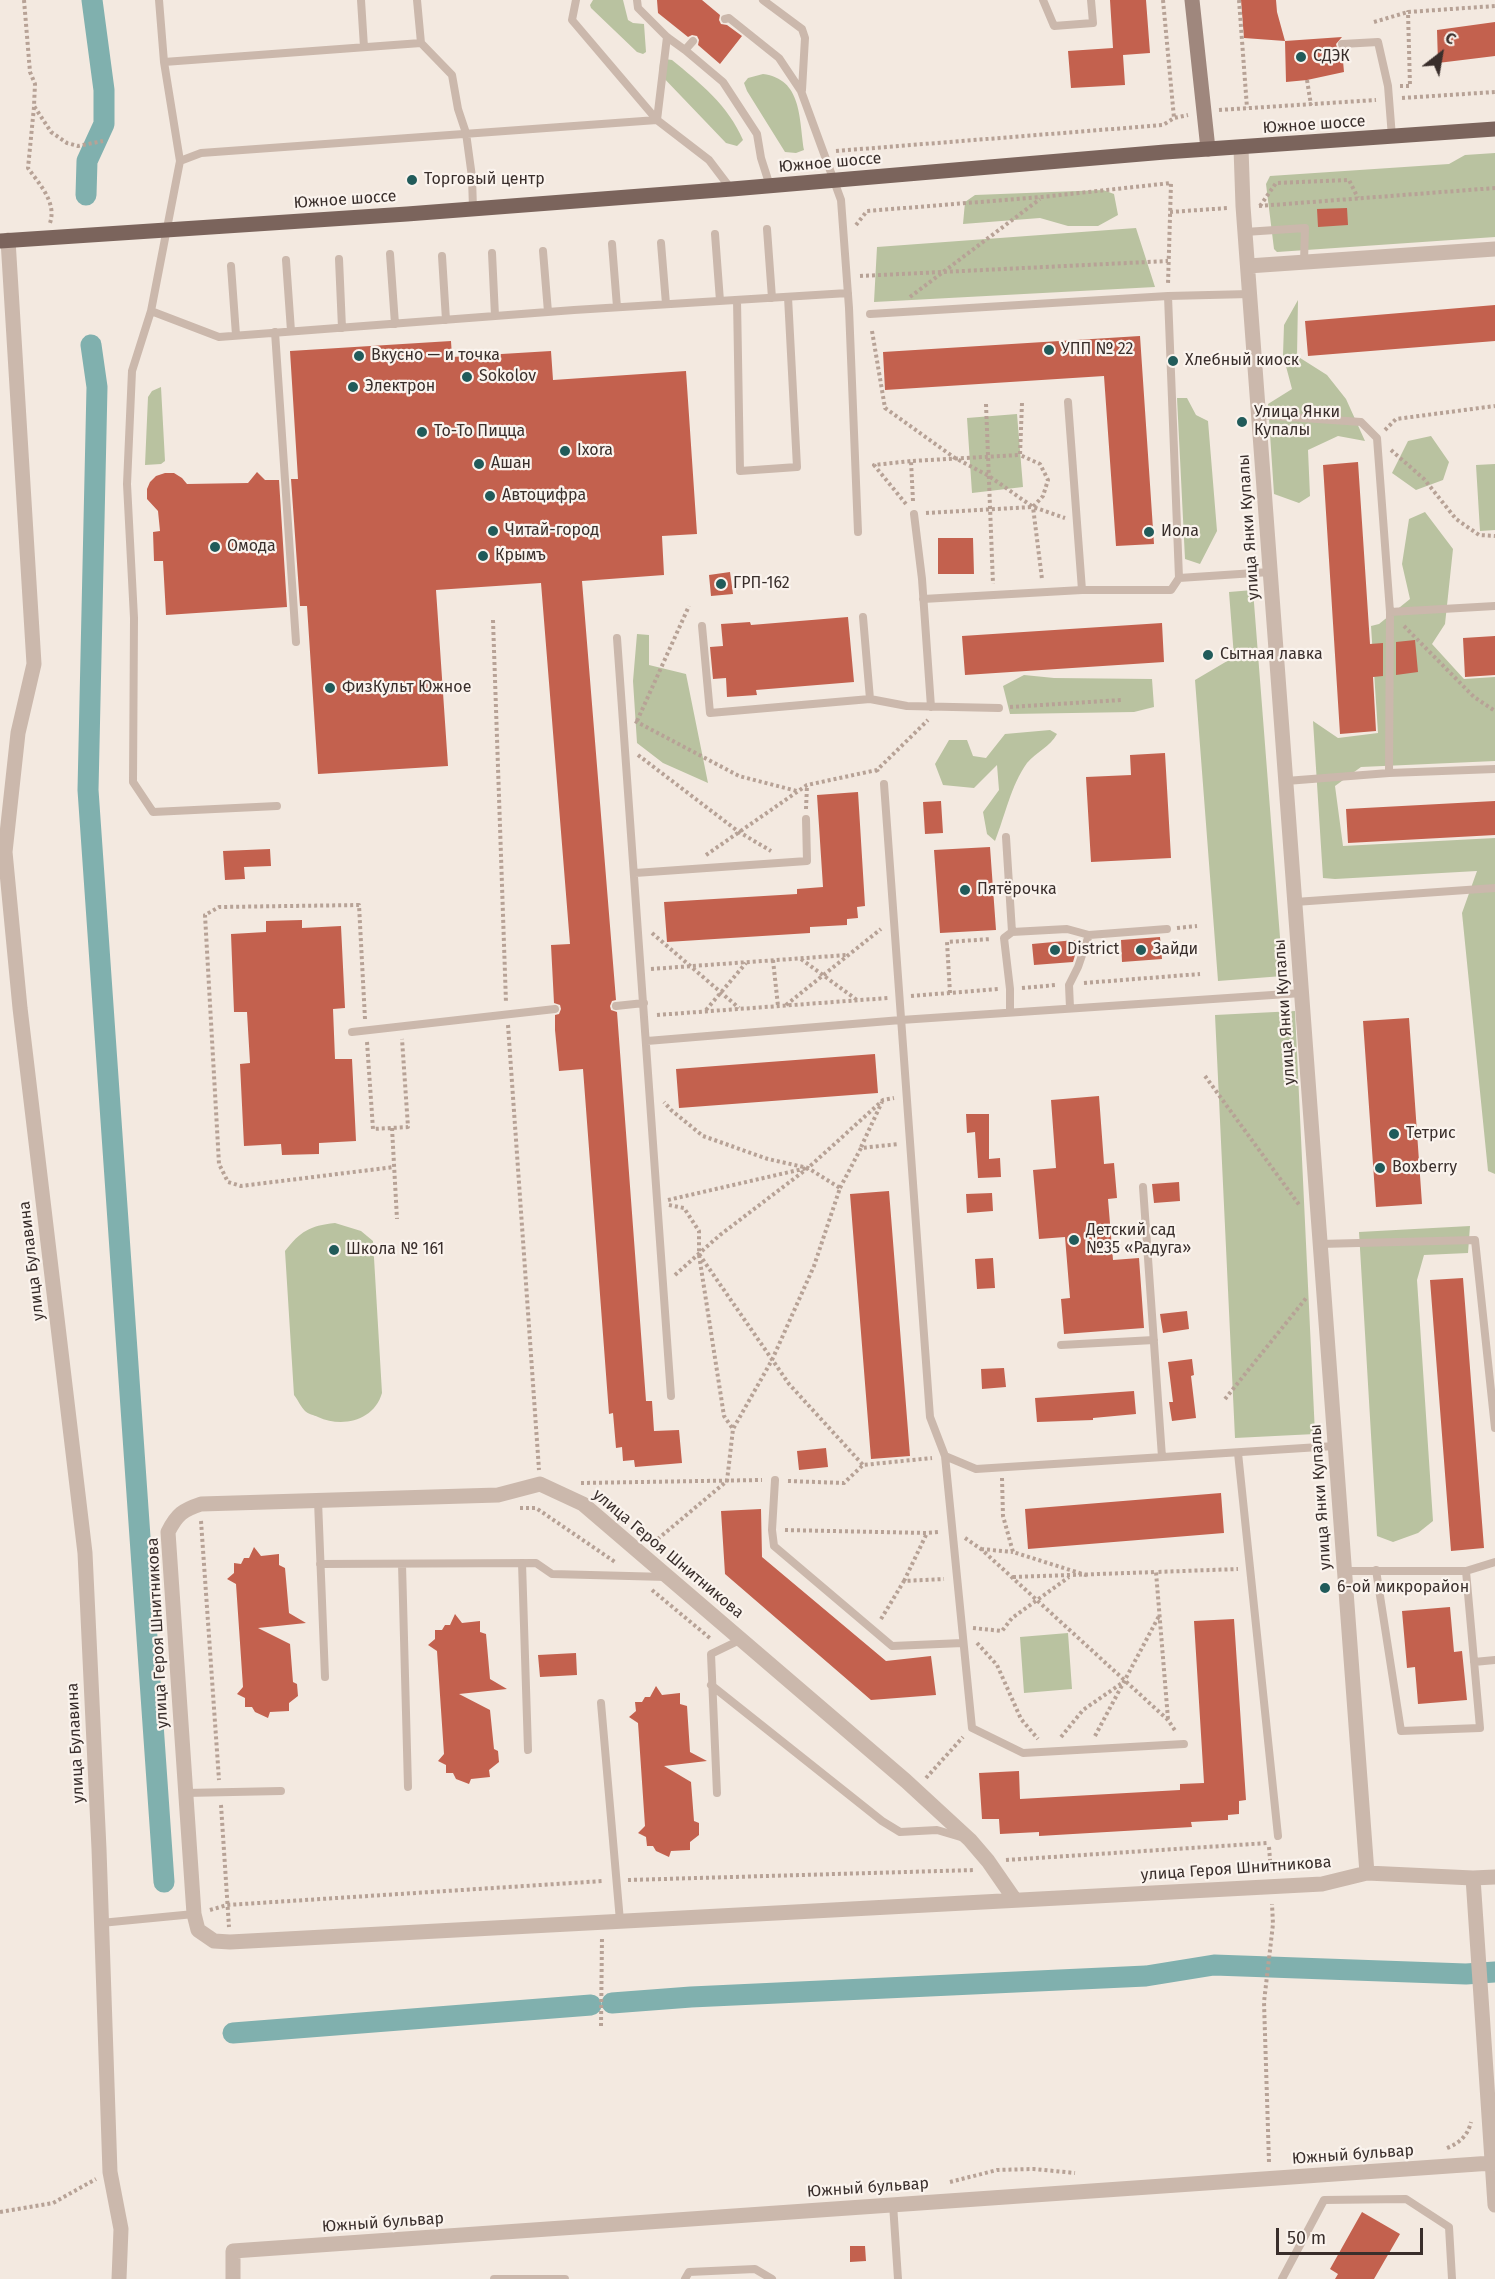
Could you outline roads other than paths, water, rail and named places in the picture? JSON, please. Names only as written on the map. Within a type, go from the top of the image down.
[{"type":"main road","name":"Южное шоссе","points":[[4,241],[473,209],[1208,149],[1495,129]]},
{"type":"street","points":[[1192,0],[1208,149]]},
{"type":"street","name":"улица Янки Купалы","points":[[1241,148],[1243,206],[1367,1873]]},
{"type":"street","name":"улица Булавина","points":[[4,241],[34,664],[18,733],[4,852],[85,1553],[99,1850],[110,2172],[121,2229],[119,2279]]},
{"type":"street","points":[[1248,266],[1495,249]]},
{"type":"street","name":"улица Героя Шнитникова","points":[[1015,1900],[988,1861],[970,1840],[915,1790],[583,1504],[540,1484],[498,1495],[201,1504],[187,1509],[175,1518],[168,1532],[194,1914],[198,1930],[214,1941],[620,1922],[1322,1884],[1367,1873],[1495,1877]]},
{"type":"street","points":[[1473,1878],[1495,2205]]},
{"type":"street","name":"Южный бульвар","points":[[233,2279],[233,2251],[1493,2163]]},
{"type":"lane","points":[[159,0],[164,62],[180,161],[151,310],[132,372],[127,484],[134,618],[133,782],[153,812],[277,806]]},
{"type":"lane","points":[[361,0],[364,47]]},
{"type":"lane","points":[[417,0],[422,44],[452,75],[458,109],[466,133],[472,177],[473,209]]},
{"type":"lane","points":[[576,0],[572,20],[657,120],[709,160],[732,189]]},
{"type":"lane","points":[[637,0],[638,8],[667,37],[723,82],[756,134],[760,158],[770,186]]},
{"type":"lane","points":[[763,0],[802,29],[806,38],[801,91]]},
{"type":"lane","points":[[1043,0],[1054,26],[1093,23],[1091,0]]},
{"type":"lane","points":[[725,19],[729,18],[778,58],[801,91],[836,181],[841,200],[848,293],[858,532]]},
{"type":"lane","points":[[657,120],[667,37]]},
{"type":"lane","points":[[685,50],[693,41]]},
{"type":"lane","points":[[1342,44],[1378,42],[1388,86],[1392,137]]},
{"type":"lane","points":[[164,62],[422,44]]},
{"type":"lane","points":[[180,161],[201,153],[657,120]]},
{"type":"lane","points":[[1245,232],[1305,228],[1304,262]]},
{"type":"lane","points":[[767,229],[772,298]]},
{"type":"lane","points":[[715,234],[720,301]]},
{"type":"lane","points":[[661,243],[666,304]]},
{"type":"lane","points":[[612,244],[617,308]]},
{"type":"lane","points":[[543,251],[548,312]]},
{"type":"lane","points":[[492,253],[495,316]]},
{"type":"lane","points":[[390,254],[395,324]]},
{"type":"lane","points":[[442,256],[446,320]]},
{"type":"lane","points":[[286,260],[291,331]]},
{"type":"lane","points":[[339,260],[342,328]]},
{"type":"lane","points":[[231,266],[236,335]]},
{"type":"lane","points":[[151,310],[219,337],[548,312],[848,293]]},
{"type":"lane","points":[[870,314],[1168,296],[1250,294]]},
{"type":"lane","points":[[923,599],[1083,590],[1170,590],[1179,578],[1168,296]]},
{"type":"lane","points":[[737,300],[740,471],[797,467],[788,297]]},
{"type":"lane","points":[[275,332],[296,642]]},
{"type":"lane","points":[[1068,402],[1083,590]]},
{"type":"lane","points":[[1259,415],[1361,422],[1377,438],[1390,612],[1389,773]]},
{"type":"lane","points":[[914,512],[931,707]]},
{"type":"lane","points":[[1179,578],[1270,572]]},
{"type":"lane","points":[[1390,612],[1495,606]]},
{"type":"lane","points":[[863,617],[870,699]]},
{"type":"lane","points":[[702,626],[710,713],[870,699],[907,706],[999,708]]},
{"type":"lane","points":[[617,638],[647,1041],[670,1396]]},
{"type":"lane","points":[[1286,781],[1389,773],[1495,770]]},
{"type":"lane","points":[[884,784],[930,1417],[945,1456],[972,1728],[1023,1753],[1184,1744]]},
{"type":"lane","points":[[635,873],[807,861],[806,819]]},
{"type":"lane","points":[[1006,837],[1010,1012]]},
{"type":"lane","points":[[1295,902],[1495,888]]},
{"type":"lane","points":[[1008,935],[1067,928],[1089,935],[1167,929]]},
{"type":"lane","points":[[1070,1008],[1069,985],[1089,935]]},
{"type":"lane","points":[[647,1041],[1010,1012],[1302,993]]},
{"type":"lane","points":[[616,1006],[644,1003]]},
{"type":"lane","points":[[352,1032],[555,1009]]},
{"type":"lane","points":[[1143,1187],[1162,1457]]},
{"type":"lane","points":[[1320,1244],[1475,1240],[1495,1428]]},
{"type":"lane","points":[[1061,1345],[1154,1340]]},
{"type":"lane","points":[[945,1456],[976,1469],[1335,1446]]},
{"type":"lane","points":[[1238,1452],[1278,1836]]},
{"type":"lane","points":[[775,1480],[772,1530],[774,1546],[892,1646],[963,1643]]},
{"type":"lane","points":[[318,1501],[325,1677]]},
{"type":"lane","points":[[1344,1571],[1466,1570],[1495,1562]]},
{"type":"lane","points":[[522,1563],[528,1750]]},
{"type":"lane","points":[[320,1564],[536,1563],[552,1574],[670,1577]]},
{"type":"lane","points":[[402,1564],[408,1787]]},
{"type":"lane","points":[[1376,1570],[1401,1731],[1480,1728],[1466,1570]]},
{"type":"lane","points":[[717,1793],[711,1654],[742,1639]]},
{"type":"lane","points":[[1474,1662],[1495,1660]]},
{"type":"lane","points":[[711,1685],[882,1821],[900,1832],[938,1830],[970,1840]]},
{"type":"lane","points":[[601,1703],[620,1922]]},
{"type":"lane","points":[[185,1793],[281,1791]]},
{"type":"lane","points":[[101,1923],[194,1914]]},
{"type":"lane","points":[[1282,2279],[1324,2200],[1406,2199],[1449,2227],[1452,2279]]},
{"type":"lane","points":[[893,2204],[898,2279]]},
{"type":"lane","points":[[686,2279],[689,2272],[755,2269],[772,2279]]},
{"type":"lane","points":[[494,2279],[565,2279]]},
{"type":"waterway","points":[[86,195],[87,161],[104,124],[104,90],[92,0]]},
{"type":"waterway","points":[[91,345],[97,387],[88,790],[164,1882]]},
{"type":"waterway","points":[[612,2003],[691,1997],[1146,1976],[1214,1965],[1466,1974],[1495,1972]]},
{"type":"waterway","points":[[233,2033],[591,2005]]},
{"type":"place","name":"СДЭК","points":[[1301,57]]},
{"type":"place","name":"Торговый центр","points":[[412,180]]},
{"type":"place","name":"УПП № 22","points":[[1049,350]]},
{"type":"place","name":"Вкусно — и точка","points":[[359,356]]},
{"type":"place","name":"Хлебный киоск","points":[[1173,361]]},
{"type":"place","name":"Sokolov","points":[[467,377]]},
{"type":"place","name":"Электрон","points":[[353,387]]},
{"type":"place","name":"Улица Янки Купалы","points":[[1242,422]]},
{"type":"place","name":"То-То Пицца","points":[[422,432]]},
{"type":"place","name":"Ixora","points":[[565,451]]},
{"type":"place","name":"Ашан","points":[[479,464]]},
{"type":"place","name":"Автоцифра","points":[[490,496]]},
{"type":"place","name":"Читай-город","points":[[493,531]]},
{"type":"place","name":"Иола","points":[[1149,532]]},
{"type":"place","name":"Омода","points":[[215,547]]},
{"type":"place","name":"Крымъ","points":[[483,556]]},
{"type":"place","name":"ГРП-162","points":[[721,584]]},
{"type":"place","name":"Сытная лавка","points":[[1208,655]]},
{"type":"place","name":"ФизКульт Южное","points":[[330,688]]},
{"type":"place","name":"Пятёрочка","points":[[965,890]]},
{"type":"place","name":"District","points":[[1055,950]]},
{"type":"place","name":"Зайди","points":[[1141,950]]},
{"type":"place","name":"Тетрис","points":[[1394,1134]]},
{"type":"place","name":"Boxberry","points":[[1380,1168]]},
{"type":"place","name":"Детский сад №35 «Радуга»","points":[[1074,1240]]},
{"type":"place","name":"Школа № 161","points":[[334,1250]]},
{"type":"place","name":"6-ой микрорайон","points":[[1325,1588]]}]
